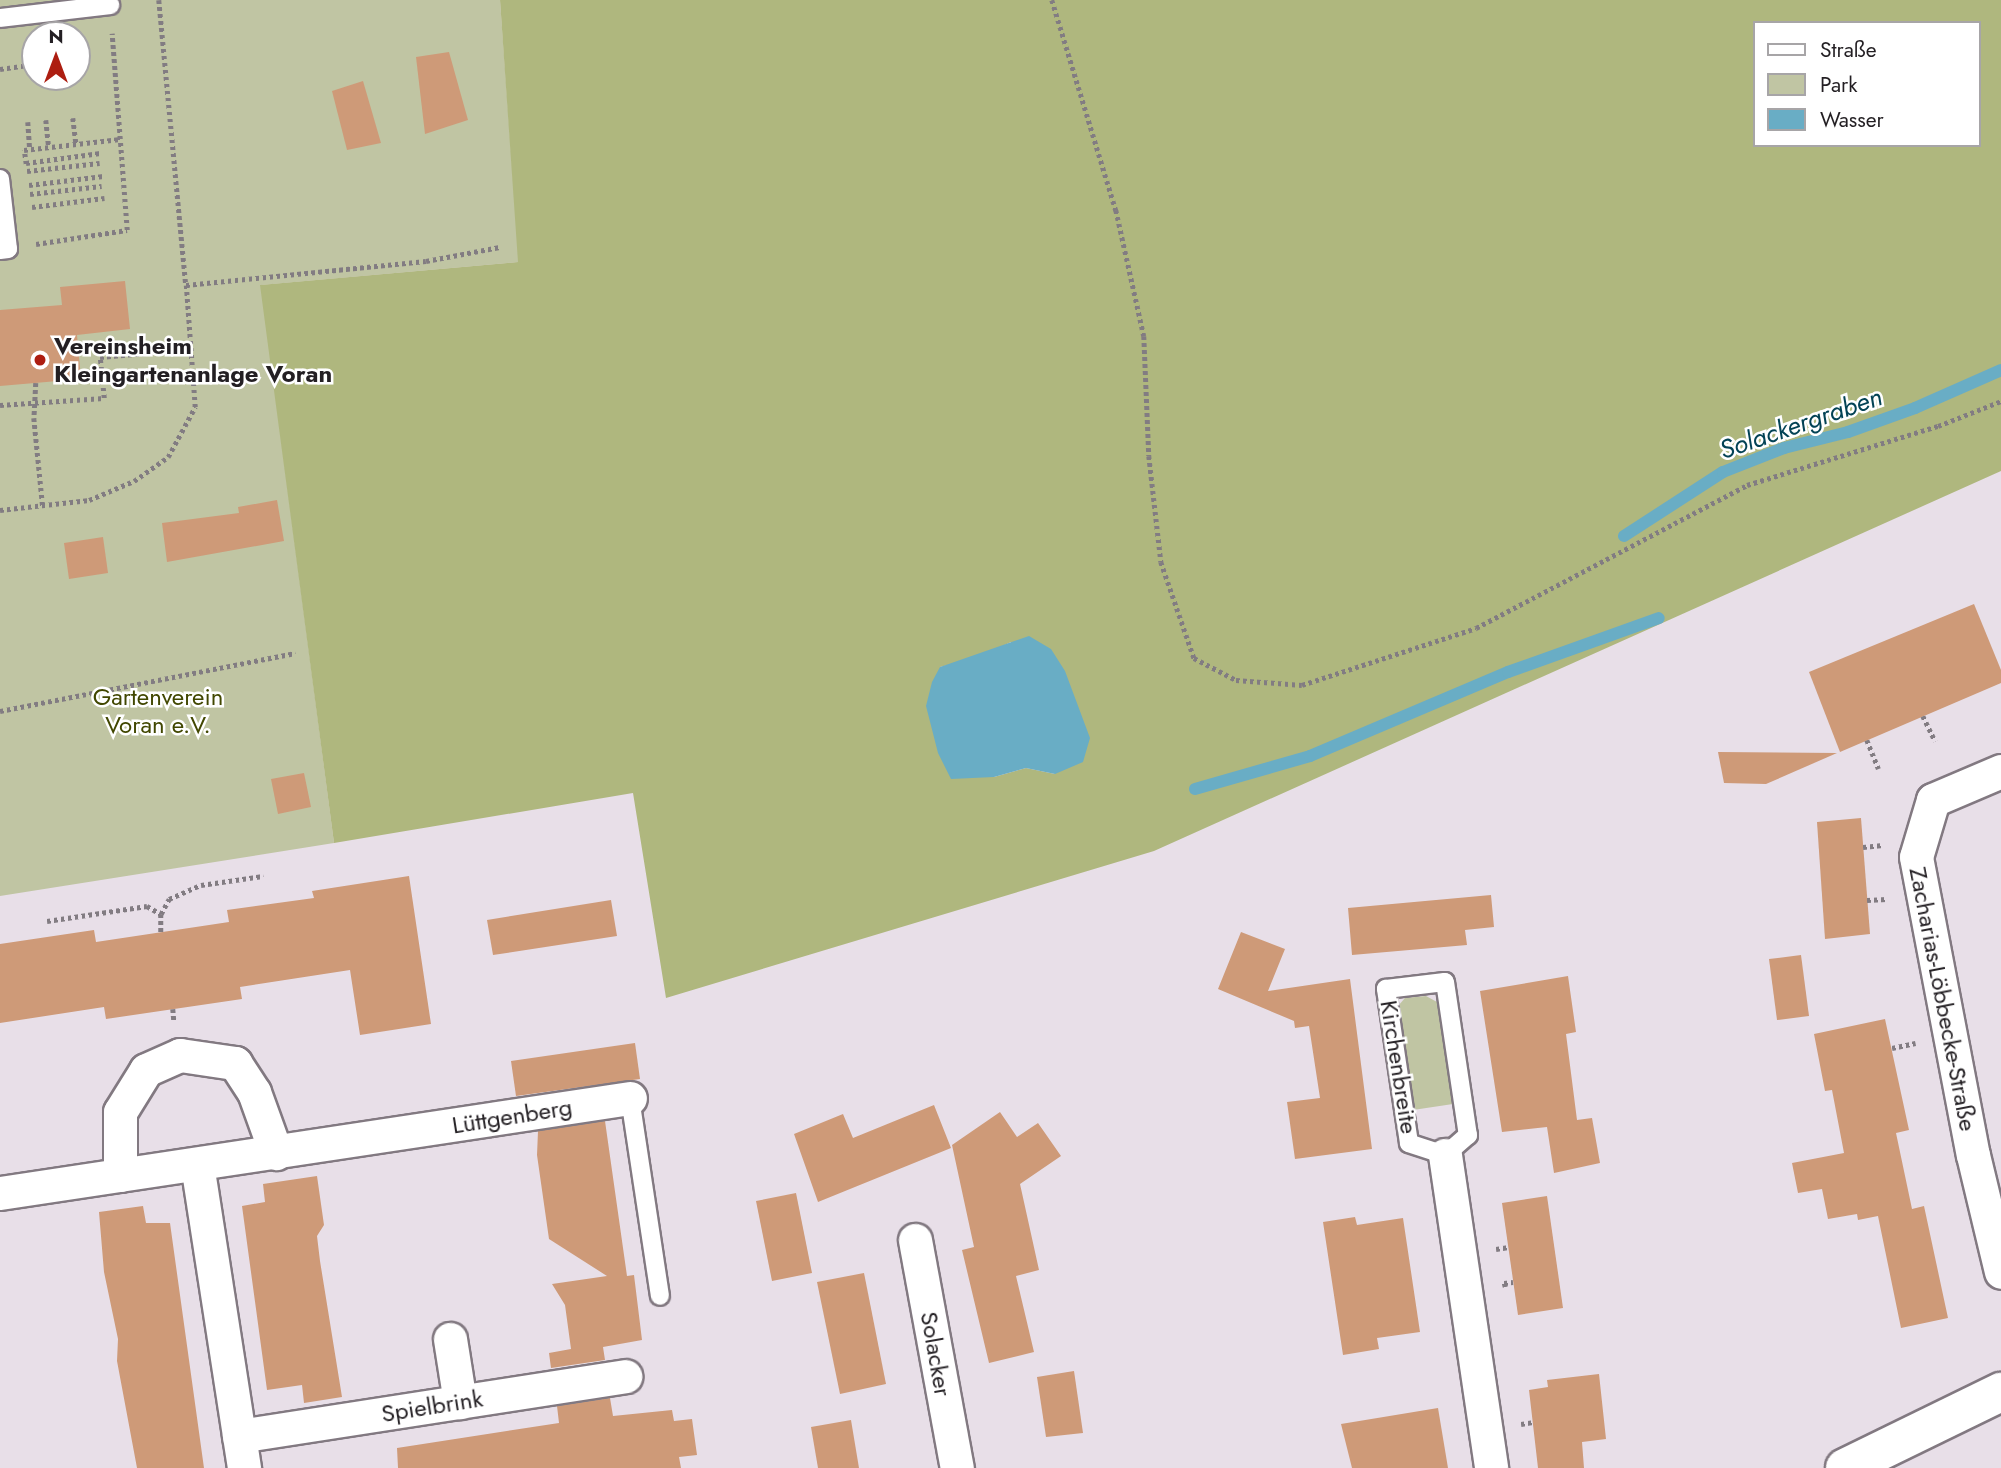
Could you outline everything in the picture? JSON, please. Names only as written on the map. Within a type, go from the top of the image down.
[{"type":"main road","points":[[1845,1468],[2001,1392]]},
{"type":"street","name":"Zacharias-Löbbecke-Straße","points":[[2001,771],[1933,800],[1916,857],[1973,1155],[2001,1272]]},
{"type":"street","points":[[120,1175],[120,1112],[146,1070],[180,1055],[235,1063],[254,1092],[276,1153]]},
{"type":"street","name":"Lüttgenberg","points":[[0,1192],[276,1153],[630,1098]]},
{"type":"street","name":"Kirchenbreite","points":[[1445,1155],[1491,1468]]},
{"type":"street","points":[[197,1164],[244,1468]]},
{"type":"street","name":"Solacker","points":[[915,1240],[957,1468]]},
{"type":"street","points":[[450,1339],[460,1402]]},
{"type":"street","name":"Spielbrink","points":[[239,1436],[625,1376]]},
{"type":"lane","points":[[0,18],[110,5]]},
{"type":"lane","points":[[0,179],[4,249]]},
{"type":"lane","name":"Kirchenbreite","points":[[1445,982],[1468,1135],[1445,1155],[1409,1143],[1386,989],[1445,982]]},
{"type":"lane","name":"Lüttgenberg","points":[[630,1098],[660,1296]]},
{"type":"path","points":[[1052,0],[1116,210],[1144,336],[1149,456],[1161,562],[1194,658],[1236,680],[1302,685],[1476,628],[1747,485],[1938,426],[2001,401]]},
{"type":"path","points":[[0,510],[43,508],[89,500],[134,481],[168,457],[195,407],[193,349],[161,1]]},
{"type":"path","points":[[4,249],[127,230],[110,5]]},
{"type":"path","points":[[0,69],[21,66]]},
{"type":"path","points":[[73,118],[76,144]]},
{"type":"path","points":[[46,120],[49,147]]},
{"type":"path","points":[[28,122],[27,150],[120,139]]},
{"type":"path","points":[[26,163],[100,153]]},
{"type":"path","points":[[27,172],[100,163]]},
{"type":"path","points":[[28,186],[103,176]]},
{"type":"path","points":[[30,194],[102,186]]},
{"type":"path","points":[[31,207],[104,198]]},
{"type":"path","points":[[186,285],[426,261],[500,247]]},
{"type":"path","points":[[0,405],[104,398],[100,357],[193,349]]},
{"type":"path","points":[[36,383],[43,508]]},
{"type":"path","points":[[0,710],[295,653]]},
{"type":"path","points":[[1923,716],[1935,741]]},
{"type":"path","points":[[1867,740],[1879,769]]},
{"type":"path","points":[[161,932],[161,914],[169,899],[201,885],[263,876]]},
{"type":"path","points":[[47,921],[147,906],[161,914]]},
{"type":"green space","name":"Gartenverein Voran e.V.","points":[[0,0],[500,0],[519,262],[261,285],[334,843],[0,896]]},
{"type":"green space","points":[[500,0],[2001,0],[2001,471],[1154,851],[666,998],[633,793],[334,843],[260,285],[518,262]],"holes":[[[1011,642],[1055,774],[1026,768],[994,777],[940,667],[977,658]]]},
{"type":"green space","points":[[1426,996],[1437,1002],[1453,1104],[1413,1110],[1398,1006],[1405,998]]},
{"type":"water","points":[[1029,636],[1051,649],[1065,671],[1090,738],[1083,762],[1055,774],[1026,768],[994,777],[951,779],[938,753],[926,706],[932,682],[940,667]]},
{"type":"building","points":[[449,52],[468,120],[425,134],[416,57]]},
{"type":"building","points":[[363,81],[381,143],[347,150],[332,91]]},
{"type":"building","name":"Vereinsheim Kleingartenanlage Voran","points":[[125,281],[130,329],[77,335],[81,379],[0,386],[0,310],[62,305],[60,287]]},
{"type":"building","points":[[277,500],[284,541],[167,562],[162,523],[239,513],[238,507]]},
{"type":"building","points":[[103,537],[108,573],[69,579],[64,543]]},
{"type":"building","points":[[1974,604],[2001,670],[2001,683],[1840,752],[1809,672]]},
{"type":"building","points":[[1718,752],[1837,753],[1766,784],[1724,783]]},
{"type":"building","points":[[304,773],[311,807],[278,814],[271,779]]},
{"type":"building","points":[[1861,818],[1870,934],[1825,939],[1817,822]]},
{"type":"building","points":[[409,876],[431,1024],[360,1035],[350,970],[240,987],[242,999],[106,1019],[104,1007],[0,1023],[0,944],[94,930],[96,942],[229,922],[227,910],[314,898],[312,891]]},
{"type":"building","points":[[1491,895],[1494,927],[1465,930],[1467,945],[1352,955],[1348,908]]},
{"type":"building","points":[[611,900],[617,936],[493,955],[487,920]]},
{"type":"building","points":[[1241,932],[1285,949],[1268,991],[1350,979],[1372,1149],[1295,1159],[1287,1102],[1320,1098],[1309,1026],[1295,1028],[1294,1021],[1218,989]]},
{"type":"building","points":[[1801,955],[1809,1016],[1777,1020],[1769,959]]},
{"type":"building","points":[[1568,976],[1576,1032],[1566,1034],[1577,1120],[1592,1118],[1600,1163],[1554,1173],[1547,1127],[1502,1132],[1480,991]]},
{"type":"building","points":[[1885,1019],[1909,1130],[1896,1133],[1912,1209],[1924,1206],[1948,1318],[1901,1328],[1878,1216],[1858,1220],[1857,1214],[1828,1219],[1822,1189],[1798,1193],[1792,1163],[1844,1153],[1832,1090],[1825,1091],[1814,1034]]},
{"type":"building","points":[[635,1043],[640,1079],[516,1096],[511,1061]]},
{"type":"building","points":[[934,1105],[951,1148],[818,1202],[794,1134],[843,1114],[853,1138]]},
{"type":"building","points":[[1000,1112],[1017,1137],[1038,1123],[1061,1156],[1020,1184],[1039,1270],[1016,1276],[1034,1352],[989,1363],[962,1250],[974,1247],[952,1145]]},
{"type":"building","points":[[605,1121],[627,1276],[634,1275],[642,1340],[603,1347],[605,1360],[551,1368],[549,1353],[571,1349],[565,1305],[552,1284],[607,1276],[549,1239],[537,1155],[538,1131]]},
{"type":"building","points":[[317,1176],[324,1225],[317,1236],[342,1397],[304,1403],[302,1385],[267,1390],[242,1206],[265,1202],[263,1184]]},
{"type":"building","points":[[796,1193],[812,1273],[772,1281],[756,1201]]},
{"type":"building","points":[[1547,1196],[1563,1308],[1518,1315],[1502,1203]]},
{"type":"building","points":[[143,1206],[146,1223],[170,1223],[204,1468],[137,1468],[117,1361],[118,1339],[104,1272],[99,1212]]},
{"type":"building","points":[[1355,1217],[1357,1225],[1403,1218],[1420,1332],[1377,1338],[1379,1349],[1343,1355],[1323,1222]]},
{"type":"building","points":[[864,1273],[886,1384],[840,1394],[817,1282]]},
{"type":"building","points":[[1074,1371],[1083,1433],[1046,1437],[1037,1377]]},
{"type":"building","points":[[1599,1374],[1606,1439],[1582,1442],[1584,1468],[1538,1468],[1529,1390],[1548,1387],[1547,1380]]},
{"type":"building","points":[[610,1398],[613,1416],[672,1410],[674,1421],[692,1419],[697,1455],[679,1457],[681,1468],[398,1468],[397,1448],[559,1423],[557,1406]]},
{"type":"building","points":[[1438,1408],[1448,1468],[1352,1468],[1341,1424]]},
{"type":"building","points":[[851,1420],[859,1468],[818,1468],[811,1427]]},
{"type":"waterway","name":"Solackergraben","points":[[1624,536],[1723,472],[1784,448],[1848,432],[1915,408],[2001,370]]},
{"type":"waterway","points":[[1195,789],[1310,756],[1508,672],[1659,618]]},
{"type":"place","name":"Vereinsheim Kleingartenanlage Voran","points":[[40,360]]}]
